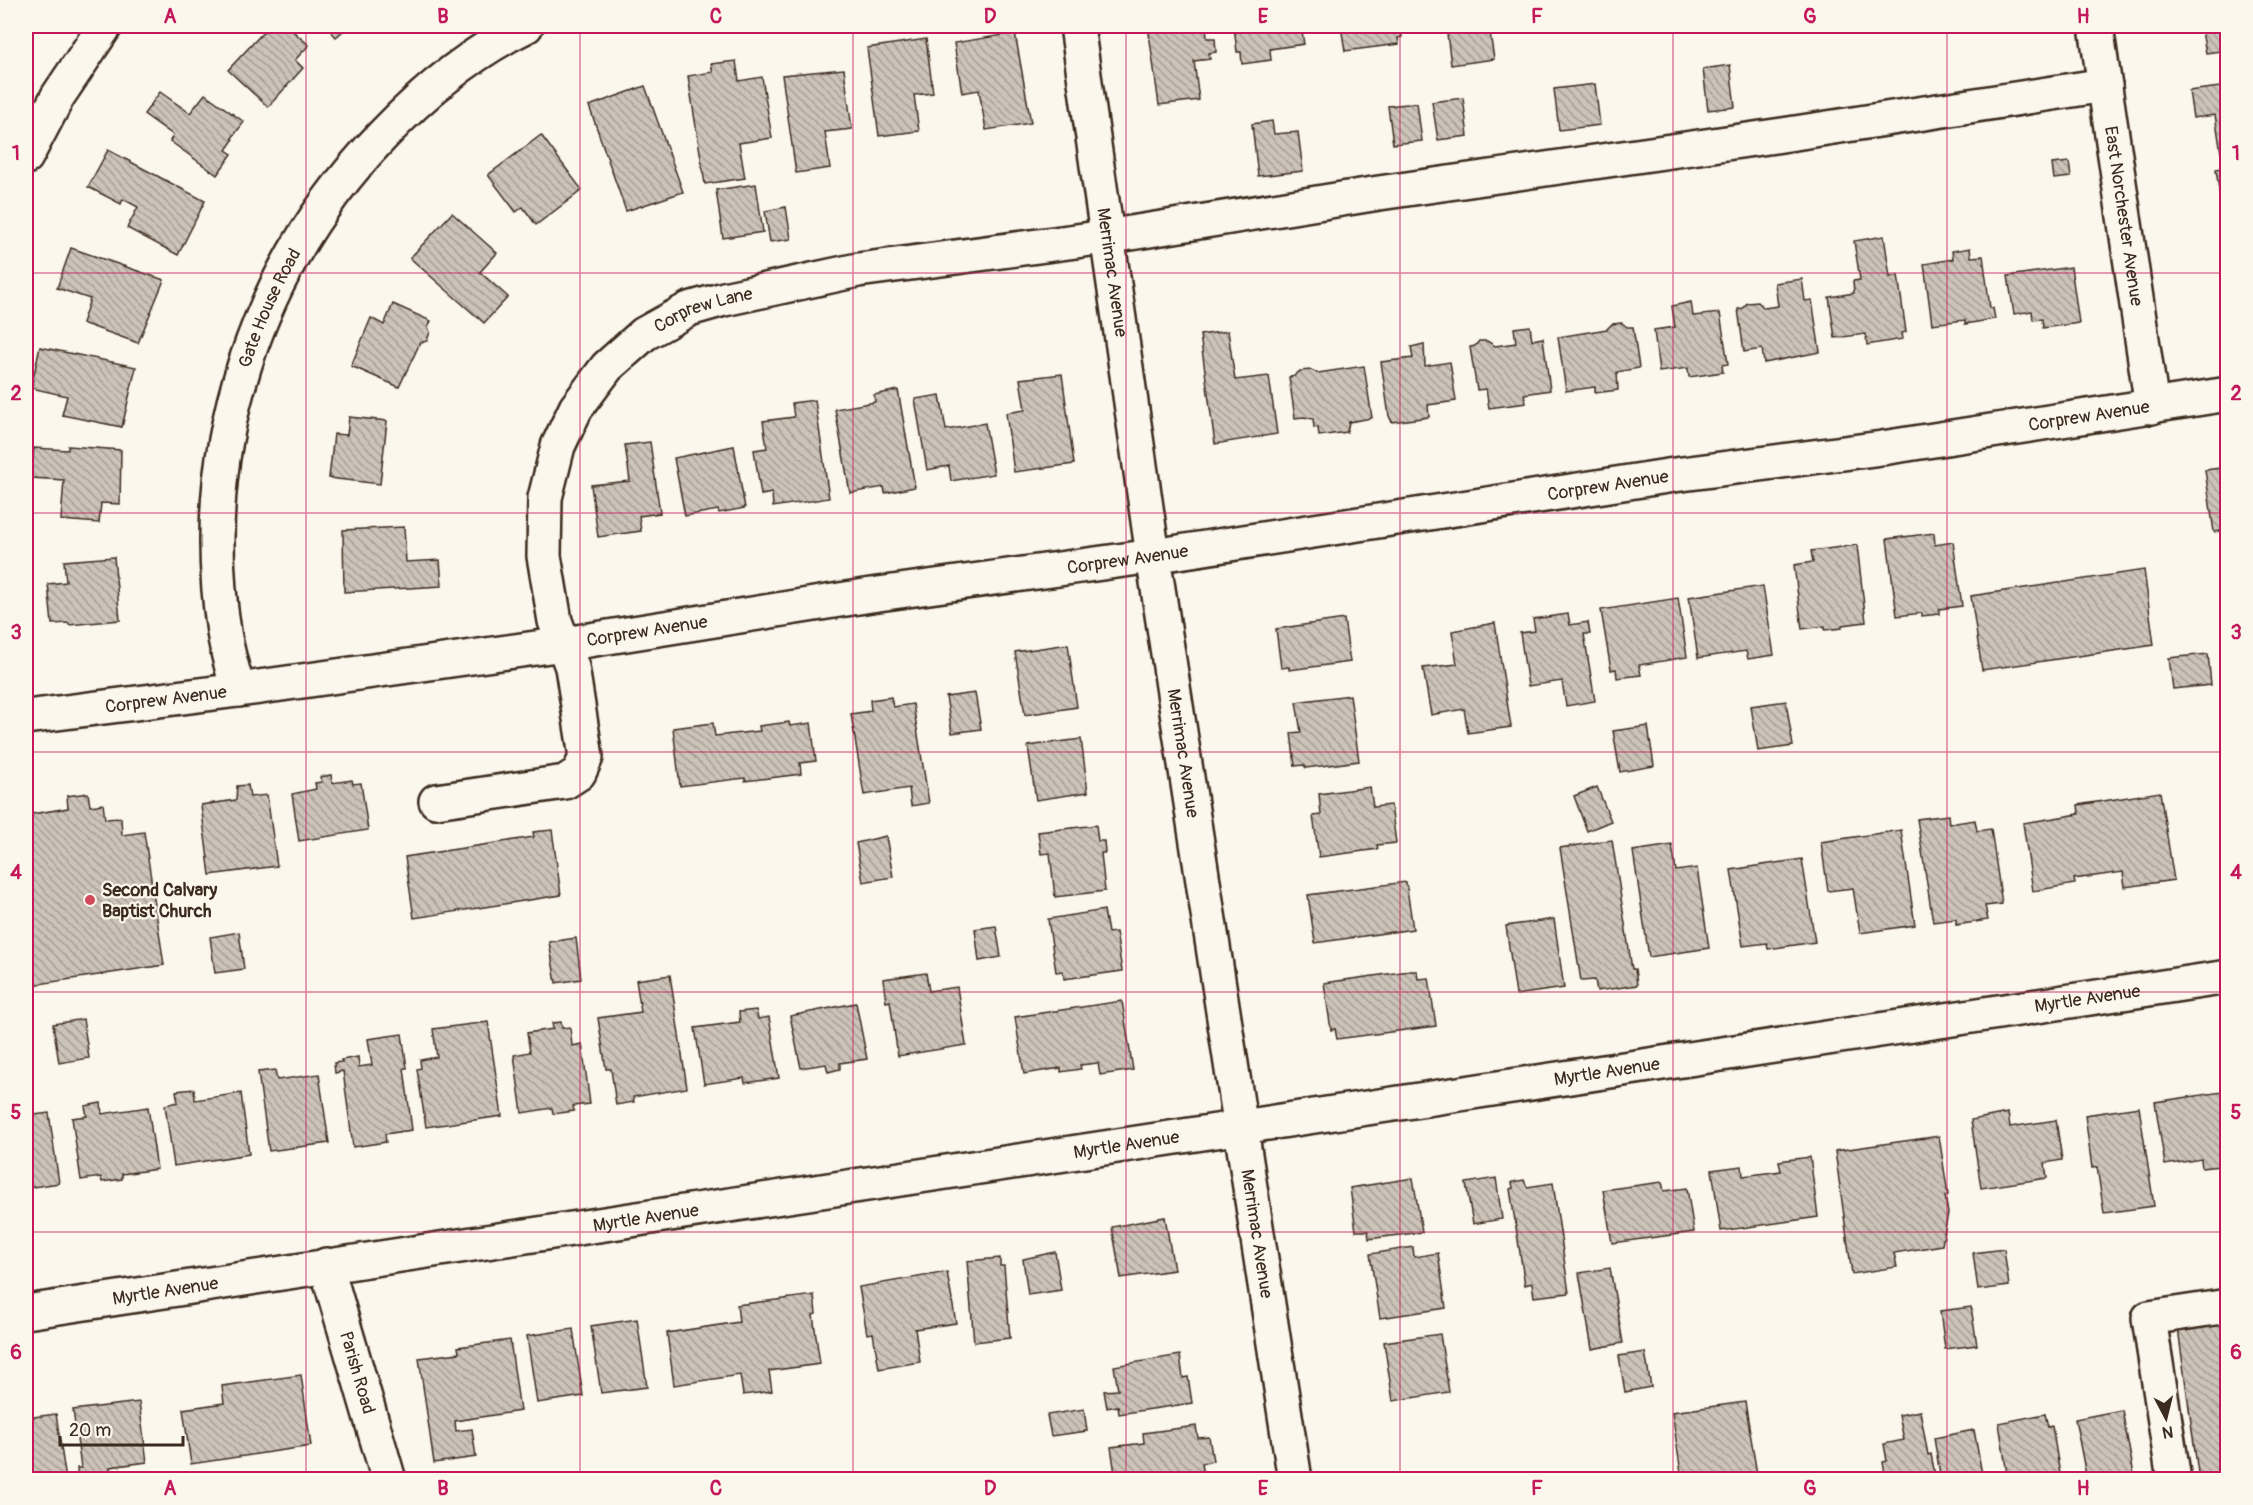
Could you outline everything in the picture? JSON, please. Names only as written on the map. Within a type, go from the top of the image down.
[{"type":"street","points":[[26,158],[58,96],[105,26]]},
{"type":"street","name":"Gate House Road","points":[[238,690],[224,633],[218,558],[220,483],[228,423],[248,351],[277,282],[316,215],[348,173],[410,108],[445,76],[526,26]]},
{"type":"street","name":"Merrimac Avenue","points":[[1077,26],[1153,556],[1295,1479]]},
{"type":"street","name":"East Norchester Avenue","points":[[2096,26],[2152,407]]},
{"type":"street","name":"Corprew Lane","points":[[436,801],[566,782],[579,773],[586,757],[572,667],[555,621],[544,556],[546,498],[558,446],[576,408],[606,367],[644,334],[689,309],[858,270],[1106,237],[1379,193],[1782,135],[2105,85]]},
{"type":"street","name":"Corprew Avenue","points":[[26,717],[564,644],[871,595],[1153,556],[1674,475],[1882,448],[2228,394]]},
{"type":"street","name":"Myrtle Avenue","points":[[26,1312],[2228,977]]},
{"type":"street","name":"Parish Road","points":[[326,1265],[389,1479]]},
{"type":"street","points":[[2174,1479],[2149,1318],[2228,1306]]},
{"type":"building","points":[[269,26],[287,26],[309,45],[295,60],[303,68],[268,107],[228,70]]},
{"type":"building","points":[[326,26],[349,26],[336,37]]},
{"type":"building","points":[[1148,26],[1206,26],[1207,38],[1215,38],[1216,52],[1209,53],[1210,59],[1194,61],[1199,100],[1159,105]]},
{"type":"building","points":[[1234,26],[1301,26],[1304,44],[1270,49],[1271,60],[1242,64],[1241,52],[1237,52]]},
{"type":"building","points":[[1341,26],[1400,26],[1402,37],[1398,38],[1399,44],[1345,51]]},
{"type":"building","points":[[1446,26],[1489,26],[1494,59],[1451,65]]},
{"type":"building","points":[[2201,26],[2228,26],[2228,50],[2206,53]]},
{"type":"building","points":[[1015,33],[1031,123],[986,130],[979,90],[962,93],[954,43]]},
{"type":"building","points":[[926,39],[933,93],[914,95],[919,131],[879,136],[867,48]]},
{"type":"building","points":[[736,61],[739,81],[762,77],[772,138],[739,143],[745,178],[705,184],[688,76],[713,72],[711,64]]},
{"type":"building","points":[[1730,65],[1735,107],[1708,110],[1703,69]]},
{"type":"building","points":[[844,69],[852,129],[825,132],[830,168],[796,173],[782,75]]},
{"type":"building","points":[[1595,84],[1600,125],[1559,130],[1554,89]]},
{"type":"building","points":[[645,86],[683,192],[626,211],[589,106]]},
{"type":"building","points":[[2228,86],[2228,151],[2221,153],[2215,115],[2193,118],[2189,91]]},
{"type":"building","points":[[160,92],[190,113],[205,94],[244,122],[226,150],[232,154],[217,175],[170,141],[173,135],[144,114]]},
{"type":"building","points":[[1463,98],[1468,136],[1438,140],[1432,102]]},
{"type":"building","points":[[1417,103],[1422,141],[1393,144],[1388,106]]},
{"type":"building","points":[[1272,121],[1274,134],[1298,132],[1303,171],[1258,176],[1252,124]]},
{"type":"building","points":[[541,135],[582,190],[536,225],[523,207],[516,212],[488,175]]},
{"type":"building","points":[[108,150],[205,201],[178,255],[127,228],[138,207],[123,199],[121,204],[88,187]]},
{"type":"building","points":[[2069,162],[2071,177],[2054,179],[2052,164]]},
{"type":"building","points":[[2228,167],[2228,230],[2225,231],[2216,169]]},
{"type":"building","points":[[756,184],[763,232],[723,238],[716,190]]},
{"type":"building","points":[[786,207],[791,239],[770,242],[765,211]]},
{"type":"building","points":[[452,213],[497,253],[480,272],[508,297],[484,323],[410,258]]},
{"type":"building","points":[[1884,236],[1890,277],[1898,275],[1906,332],[1902,333],[1903,339],[1867,345],[1866,334],[1835,338],[1829,297],[1854,293],[1853,281],[1860,280],[1854,241]]},
{"type":"building","points":[[71,248],[164,280],[138,343],[82,323],[90,299],[57,288]]},
{"type":"building","points":[[1970,248],[1971,257],[1983,256],[1990,308],[1993,308],[1995,319],[1965,324],[1965,320],[1932,324],[1924,264],[1953,259],[1952,251]]},
{"type":"building","points":[[2071,267],[2079,323],[2043,328],[2042,319],[2033,320],[2032,311],[2014,314],[2008,276]]},
{"type":"building","points":[[1802,279],[1805,301],[1812,300],[1820,352],[1764,363],[1762,349],[1744,352],[1738,309],[1742,309],[1747,303],[1758,302],[1764,308],[1778,306],[1775,283]]},
{"type":"building","points":[[1691,302],[1693,316],[1720,313],[1728,364],[1722,365],[1723,372],[1689,377],[1688,368],[1659,372],[1654,330],[1675,327],[1672,306]]},
{"type":"building","points":[[393,304],[431,321],[427,341],[420,343],[399,387],[351,366],[371,318],[384,325]]},
{"type":"building","points":[[1622,323],[1627,327],[1633,327],[1639,368],[1617,372],[1618,390],[1595,393],[1595,387],[1566,391],[1558,337],[1607,329],[1612,324]]},
{"type":"building","points":[[1530,326],[1532,340],[1543,338],[1550,390],[1524,394],[1526,403],[1489,408],[1486,389],[1477,390],[1470,347],[1475,346],[1479,341],[1487,341],[1495,346],[1516,343],[1514,328]]},
{"type":"building","points":[[1228,331],[1235,380],[1269,376],[1277,434],[1215,444],[1200,335]]},
{"type":"building","points":[[1424,344],[1425,366],[1450,362],[1456,401],[1428,405],[1429,417],[1392,422],[1389,416],[1381,362],[1413,358],[1411,347]]},
{"type":"building","points":[[40,347],[136,367],[122,427],[62,415],[67,396],[31,388]]},
{"type":"building","points":[[1364,366],[1372,418],[1349,422],[1347,432],[1319,436],[1318,427],[1314,428],[1313,419],[1295,418],[1289,377],[1300,371],[1311,370],[1318,373]]},
{"type":"building","points":[[1062,374],[1074,464],[1014,472],[1006,413],[1025,410],[1020,379]]},
{"type":"building","points":[[898,390],[915,487],[885,493],[884,487],[850,493],[835,409],[875,402],[874,395]]},
{"type":"building","points":[[940,395],[946,430],[985,423],[994,474],[951,481],[949,466],[927,470],[915,399]]},
{"type":"building","points":[[815,400],[829,498],[773,507],[772,493],[761,495],[754,450],[767,448],[763,421],[794,417],[792,403]]},
{"type":"building","points":[[349,417],[387,421],[380,484],[329,478],[334,434],[347,435]]},
{"type":"building","points":[[650,442],[660,513],[639,516],[641,531],[598,537],[591,485],[630,481],[625,445]]},
{"type":"building","points":[[68,446],[121,450],[120,504],[101,503],[99,523],[61,520],[64,480],[31,478],[34,448],[68,450]]},
{"type":"building","points":[[734,446],[745,508],[685,516],[674,458]]},
{"type":"building","points":[[2228,467],[2228,530],[2214,532],[2205,470]]},
{"type":"building","points":[[404,527],[406,562],[440,560],[442,586],[344,592],[343,530]]},
{"type":"building","points":[[1934,533],[1935,545],[1953,542],[1962,606],[1939,609],[1939,614],[1922,616],[1922,613],[1897,616],[1887,539]]},
{"type":"building","points":[[1857,545],[1866,622],[1825,630],[1825,626],[1802,629],[1794,565],[1813,562],[1811,551]]},
{"type":"building","points":[[114,557],[120,620],[69,625],[69,623],[52,624],[48,584],[66,582],[64,561]]},
{"type":"building","points":[[2144,570],[2154,645],[1982,670],[1971,596]]},
{"type":"building","points":[[1763,586],[1774,655],[1748,659],[1746,651],[1698,658],[1689,597]]},
{"type":"building","points":[[1678,598],[1687,657],[1639,665],[1641,675],[1617,678],[1616,669],[1611,670],[1601,610]]},
{"type":"building","points":[[1568,614],[1570,625],[1588,622],[1590,634],[1584,634],[1595,701],[1566,706],[1562,681],[1528,686],[1520,633],[1535,631],[1533,619]]},
{"type":"building","points":[[1344,619],[1350,662],[1289,670],[1289,667],[1281,668],[1276,629]]},
{"type":"building","points":[[1495,623],[1511,727],[1468,733],[1464,709],[1431,715],[1423,668],[1457,664],[1452,631]]},
{"type":"building","points":[[1068,644],[1077,707],[1025,715],[1015,652]]},
{"type":"building","points":[[2208,654],[2211,685],[2173,689],[2169,658]]},
{"type":"building","points":[[975,693],[981,729],[952,733],[946,697]]},
{"type":"building","points":[[1350,695],[1359,761],[1306,768],[1304,765],[1295,766],[1291,733],[1301,732],[1296,702]]},
{"type":"building","points":[[891,697],[893,707],[913,704],[929,803],[911,806],[909,788],[864,795],[851,714],[871,711],[870,700]]},
{"type":"building","points":[[1786,701],[1793,746],[1758,751],[1751,706]]},
{"type":"building","points":[[789,722],[790,726],[811,723],[816,761],[800,763],[801,774],[680,786],[673,728],[713,723],[715,736],[760,731],[759,726]]},
{"type":"building","points":[[1648,726],[1654,766],[1620,772],[1613,731]]},
{"type":"building","points":[[1081,739],[1088,792],[1036,800],[1028,746]]},
{"type":"building","points":[[331,775],[332,783],[352,780],[353,784],[361,783],[368,830],[299,841],[292,794],[316,789],[315,783],[322,782],[320,777]]},
{"type":"building","points":[[248,785],[250,797],[267,795],[277,866],[210,875],[201,805],[236,800],[237,786]]},
{"type":"building","points":[[1370,787],[1373,807],[1391,805],[1396,843],[1377,845],[1378,849],[1319,857],[1313,816],[1321,815],[1319,794]]},
{"type":"building","points":[[1597,787],[1611,821],[1587,831],[1574,796]]},
{"type":"building","points":[[2160,792],[2174,880],[2125,887],[2123,872],[2074,879],[2075,884],[2033,891],[2023,823],[2079,814],[2078,805]]},
{"type":"building","name":"Second Calvary Baptist Church","points":[[88,793],[90,806],[103,804],[105,819],[121,818],[122,835],[144,832],[164,965],[26,986],[26,815],[68,808],[67,796]]},
{"type":"building","points":[[1948,815],[1949,824],[1975,820],[1977,831],[1991,829],[2002,904],[1985,906],[1988,920],[1956,925],[1956,919],[1933,922],[1917,819]]},
{"type":"building","points":[[1096,825],[1098,841],[1104,841],[1105,853],[1101,853],[1105,891],[1055,897],[1050,853],[1041,854],[1038,832]]},
{"type":"building","points":[[552,830],[561,895],[414,918],[405,857],[534,837],[533,832]]},
{"type":"building","points":[[1901,830],[1915,925],[1860,933],[1853,888],[1828,891],[1821,842]]},
{"type":"building","points":[[886,836],[893,877],[863,882],[856,843]]},
{"type":"building","points":[[1612,840],[1632,969],[1635,969],[1637,985],[1597,991],[1595,980],[1581,981],[1560,848]]},
{"type":"building","points":[[1672,845],[1676,871],[1697,868],[1709,948],[1649,957],[1633,851]]},
{"type":"building","points":[[1802,859],[1815,942],[1768,949],[1767,943],[1743,946],[1731,870]]},
{"type":"building","points":[[1406,882],[1413,929],[1315,943],[1308,895]]},
{"type":"building","points":[[1104,910],[1108,933],[1116,932],[1122,971],[1064,979],[1063,971],[1056,972],[1048,919]]},
{"type":"building","points":[[1554,919],[1564,988],[1516,995],[1506,926]]},
{"type":"building","points":[[996,926],[1001,957],[979,961],[975,929]]},
{"type":"building","points":[[239,932],[244,969],[215,973],[210,937]]},
{"type":"building","points":[[576,938],[581,979],[556,983],[549,942]]},
{"type":"building","points":[[1417,971],[1418,979],[1429,978],[1436,1026],[1337,1039],[1335,1029],[1331,1030],[1324,983]]},
{"type":"building","points":[[926,973],[929,991],[957,987],[966,1045],[898,1056],[890,1001],[886,1002],[883,979]]},
{"type":"building","points":[[670,975],[687,1088],[633,1097],[634,1102],[616,1105],[611,1069],[606,1069],[598,1018],[641,1012],[636,980]]},
{"type":"building","points":[[1122,1001],[1133,1070],[1100,1075],[1098,1063],[1080,1065],[1081,1069],[1061,1072],[1061,1068],[1024,1074],[1015,1017]]},
{"type":"building","points":[[856,1003],[867,1059],[840,1063],[840,1069],[828,1072],[826,1064],[801,1068],[790,1016]]},
{"type":"building","points":[[756,1010],[758,1019],[769,1017],[779,1078],[745,1083],[744,1078],[704,1084],[695,1028],[740,1022],[739,1012]]},
{"type":"building","points":[[83,1019],[89,1058],[59,1063],[53,1024]]},
{"type":"building","points":[[488,1022],[502,1116],[426,1127],[417,1069],[421,1068],[420,1060],[437,1057],[433,1029]]},
{"type":"building","points":[[561,1022],[562,1028],[570,1027],[572,1046],[582,1044],[590,1104],[573,1106],[574,1111],[553,1114],[552,1108],[522,1113],[514,1055],[530,1052],[527,1033],[553,1029],[552,1023]]},
{"type":"building","points":[[402,1034],[412,1130],[385,1134],[386,1142],[353,1147],[343,1071],[335,1073],[334,1063],[358,1057],[359,1067],[372,1065],[368,1039]]},
{"type":"building","points":[[275,1070],[277,1080],[319,1074],[329,1143],[269,1151],[258,1072]]},
{"type":"building","points":[[194,1089],[195,1100],[241,1093],[249,1154],[174,1166],[165,1105],[178,1102],[176,1091]]},
{"type":"building","points":[[2222,1092],[2228,1129],[2228,1165],[2202,1168],[2201,1159],[2165,1165],[2155,1102]]},
{"type":"building","points":[[101,1103],[102,1114],[148,1107],[157,1169],[122,1174],[122,1179],[102,1182],[101,1177],[81,1180],[72,1118],[87,1116],[85,1106]]},
{"type":"building","points":[[2139,1107],[2154,1206],[2104,1213],[2097,1167],[2092,1168],[2085,1115]]},
{"type":"building","points":[[49,1113],[59,1183],[26,1188],[27,1116]]},
{"type":"building","points":[[2008,1113],[2010,1127],[2056,1120],[2062,1160],[2045,1163],[2047,1178],[1981,1188],[1971,1120]]},
{"type":"building","points":[[1939,1136],[1948,1195],[1945,1196],[1948,1213],[1942,1245],[1894,1253],[1897,1267],[1852,1274],[1835,1151]]},
{"type":"building","points":[[1810,1157],[1818,1217],[1721,1231],[1712,1170],[1742,1166],[1743,1176],[1781,1171],[1779,1161]]},
{"type":"building","points":[[1413,1178],[1422,1232],[1369,1239],[1368,1231],[1356,1231],[1350,1188]]},
{"type":"building","points":[[1496,1178],[1502,1219],[1473,1224],[1466,1183]]},
{"type":"building","points":[[1524,1180],[1527,1187],[1553,1183],[1569,1293],[1534,1297],[1532,1283],[1525,1285],[1510,1189],[1513,1188],[1512,1182]]},
{"type":"building","points":[[1662,1182],[1664,1191],[1687,1188],[1694,1232],[1612,1243],[1603,1190]]},
{"type":"building","points":[[1165,1217],[1174,1270],[1121,1278],[1112,1227]]},
{"type":"building","points":[[1413,1247],[1414,1257],[1438,1253],[1446,1308],[1380,1318],[1370,1254]]},
{"type":"building","points":[[2004,1249],[2009,1286],[1978,1290],[1973,1253]]},
{"type":"building","points":[[1055,1252],[1061,1290],[1028,1295],[1023,1259]]},
{"type":"building","points":[[1000,1258],[1000,1266],[1004,1266],[1010,1338],[974,1342],[967,1261]]},
{"type":"building","points":[[1610,1268],[1623,1343],[1592,1349],[1579,1273]]},
{"type":"building","points":[[947,1272],[956,1323],[915,1329],[920,1362],[879,1369],[873,1333],[867,1334],[859,1287]]},
{"type":"building","points":[[814,1295],[816,1314],[813,1315],[820,1364],[769,1371],[772,1391],[743,1395],[740,1375],[674,1385],[667,1333],[739,1322],[737,1305]]},
{"type":"building","points":[[1971,1307],[1977,1345],[1945,1349],[1940,1311]]},
{"type":"building","points":[[637,1319],[647,1387],[601,1393],[591,1326]]},
{"type":"building","points":[[2228,1322],[2228,1480],[2199,1480],[2178,1329]]},
{"type":"building","points":[[573,1329],[583,1396],[537,1403],[527,1336]]},
{"type":"building","points":[[1440,1334],[1449,1392],[1393,1401],[1384,1342]]},
{"type":"building","points":[[510,1340],[520,1411],[455,1421],[456,1431],[472,1429],[476,1457],[434,1463],[419,1358],[459,1353],[458,1347]]},
{"type":"building","points":[[1645,1352],[1651,1387],[1625,1392],[1619,1356]]},
{"type":"building","points":[[1180,1355],[1183,1378],[1188,1377],[1192,1403],[1119,1414],[1118,1406],[1107,1408],[1104,1391],[1118,1390],[1114,1366]]},
{"type":"building","points":[[301,1375],[311,1446],[191,1464],[183,1409],[224,1403],[222,1386]]},
{"type":"building","points":[[139,1402],[147,1462],[110,1467],[111,1478],[78,1480],[77,1468],[81,1468],[73,1410]]},
{"type":"building","points":[[1745,1402],[1758,1480],[1682,1480],[1672,1412]]},
{"type":"building","points":[[1084,1409],[1087,1431],[1051,1436],[1047,1415]]},
{"type":"building","points":[[2122,1410],[2135,1480],[2087,1480],[2075,1419]]},
{"type":"building","points":[[1920,1411],[1928,1455],[1931,1454],[1936,1480],[1886,1480],[1883,1462],[1887,1461],[1884,1444],[1904,1440],[1899,1415]]},
{"type":"building","points":[[56,1414],[66,1480],[26,1480],[26,1418]]},
{"type":"building","points":[[2045,1414],[2048,1427],[2052,1426],[2061,1480],[2008,1480],[1999,1423]]},
{"type":"building","points":[[1196,1426],[1198,1438],[1209,1437],[1213,1461],[1202,1463],[1204,1477],[1187,1480],[1116,1480],[1111,1447],[1144,1443],[1143,1433]]},
{"type":"building","points":[[1974,1430],[1983,1480],[1941,1480],[1934,1438]]},
{"type":"building","points":[[214,1474],[215,1480],[178,1480]]},
{"type":"place","name":"Second Calvary Baptist Church","points":[[90,900]]}]
